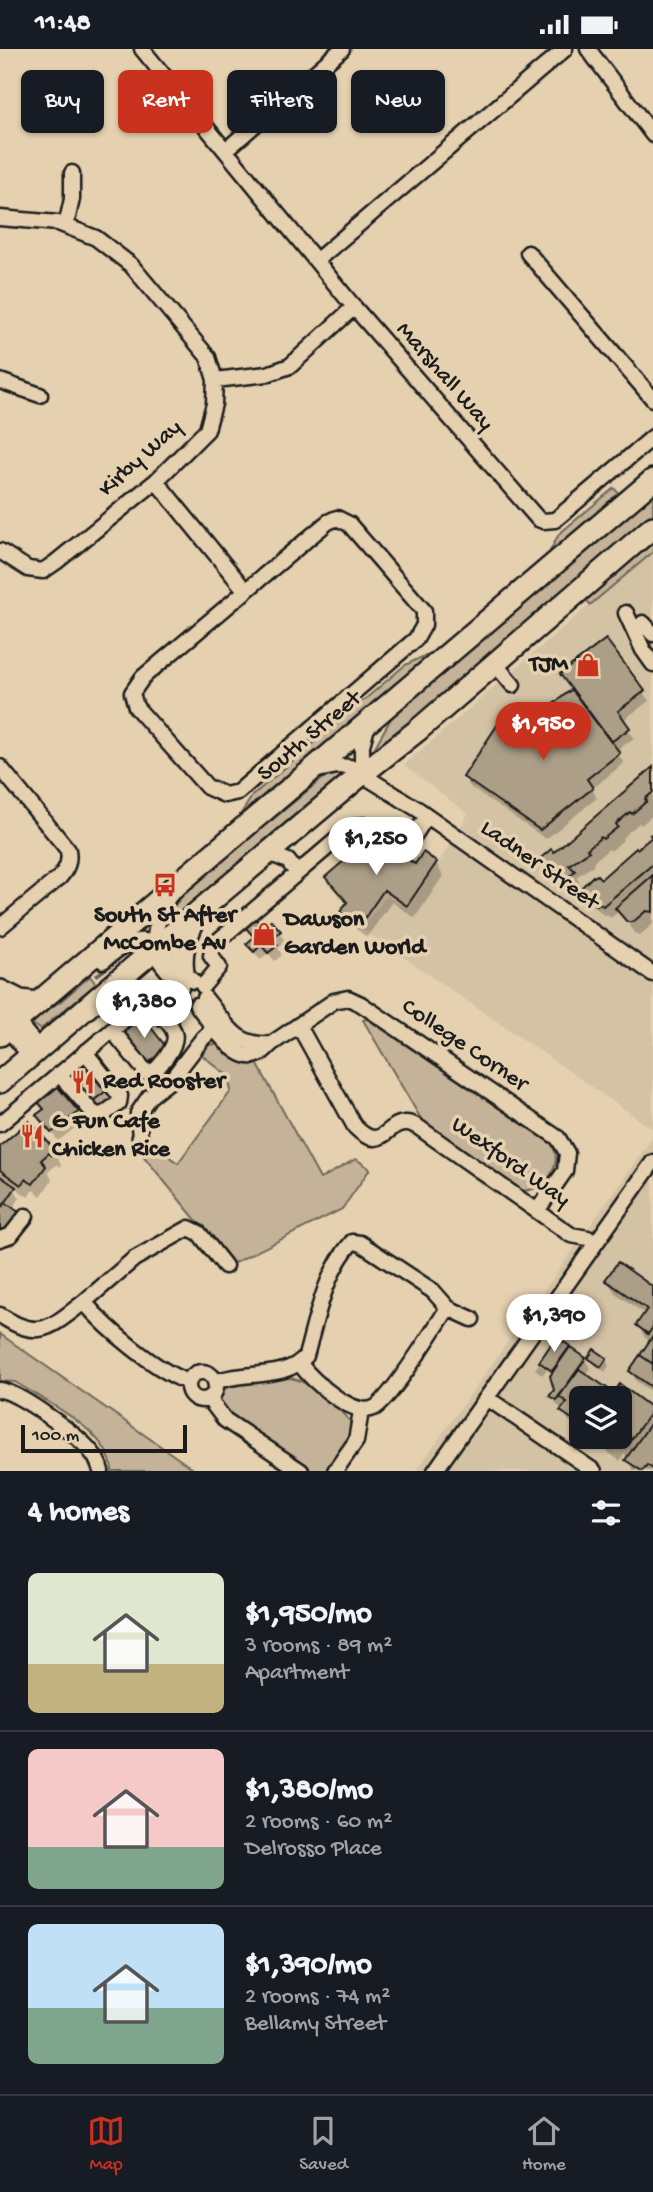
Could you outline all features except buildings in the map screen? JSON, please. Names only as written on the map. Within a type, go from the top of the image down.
[{"type":"highway","name":"South Street","points":[[6,1026],[38,1003],[653,480]]},
{"type":"highway","points":[[0,1082],[198,912],[418,730],[653,527]]},
{"type":"highway","points":[[192,990],[181,957],[182,946],[198,912]]},
{"type":"highway","points":[[0,991],[20,1001],[38,1003]]},
{"type":"street","name":"Marshall Way","points":[[142,49],[354,307],[538,519],[555,520],[653,437]]},
{"type":"street","points":[[226,150],[342,49]]},
{"type":"street","points":[[317,260],[565,49]]},
{"type":"street","points":[[588,49],[653,135]]},
{"type":"street","points":[[66,226],[72,199],[72,173]]},
{"type":"street","points":[[0,218],[58,223],[96,239],[131,265],[208,357],[215,380],[267,374],[290,366],[354,307]]},
{"type":"street","points":[[528,253],[653,399]]},
{"type":"street","name":"Kirby Way","points":[[0,551],[28,569],[43,571],[156,481],[207,431],[214,404],[215,380]]},
{"type":"street","points":[[0,381],[40,395]]},
{"type":"street","points":[[156,481],[246,590]]},
{"type":"street","points":[[337,519],[349,524],[424,611],[424,625],[416,639],[249,783],[238,792],[225,795],[207,787],[136,707],[132,693],[143,677],[246,590],[328,522],[337,519]]},
{"type":"street","points":[[626,613],[642,650],[653,664]]},
{"type":"street","points":[[495,664],[513,685]]},
{"type":"street","points":[[362,774],[362,745],[368,722]]},
{"type":"street","name":"Ladner Street","points":[[310,772],[337,766],[350,767],[362,774],[427,816],[653,974]]},
{"type":"street","points":[[0,767],[68,850],[70,857],[68,867],[60,877],[0,927]]},
{"type":"street","points":[[163,1018],[219,967],[211,956],[213,945],[349,829],[359,824],[374,825],[406,848],[427,816]]},
{"type":"street","points":[[269,853],[288,861],[297,873]]},
{"type":"street","points":[[156,948],[155,930],[159,916],[170,895],[192,871]]},
{"type":"street","points":[[38,1003],[69,989],[114,951],[134,941],[144,939],[156,948]]},
{"type":"street","name":"College Corner","points":[[156,948],[166,953],[218,1024],[246,1042],[271,1044],[334,1001],[348,998],[361,1004],[558,1138],[567,1153],[565,1171],[537,1211]]},
{"type":"street","points":[[0,1002],[6,1026],[35,1052]]},
{"type":"street","points":[[0,1124],[85,1052],[112,1030],[144,1005],[173,1027],[176,1036],[174,1047],[156,1070],[146,1072],[112,1030]]},
{"type":"street","points":[[141,1139],[138,1113],[149,1097],[171,1080],[203,1038],[218,1024]]},
{"type":"street","name":"Wexford Way","points":[[299,1025],[355,1127],[364,1136],[377,1138],[406,1122],[418,1126],[571,1235],[588,1238]]},
{"type":"street","points":[[59,1074],[95,1115],[104,1114],[119,1103],[120,1096],[85,1052]]},
{"type":"street","points":[[435,1471],[653,1161]]},
{"type":"street","points":[[0,1239],[11,1235],[26,1216]]},
{"type":"street","points":[[0,1315],[22,1328],[38,1330],[58,1322],[134,1259],[189,1228],[200,1233],[225,1266]]},
{"type":"street","points":[[215,1382],[288,1369],[300,1363],[306,1356],[326,1286],[342,1253],[352,1241],[360,1243],[433,1291],[445,1313],[472,1319]]},
{"type":"street","points":[[84,1302],[97,1317],[133,1347],[175,1377],[188,1382]]},
{"type":"street","points":[[300,1363],[313,1379],[351,1408],[361,1411],[374,1408],[384,1400],[445,1313]]},
{"type":"street","points":[[202,1372],[211,1375],[215,1382],[215,1392],[209,1399],[198,1401],[187,1388],[188,1382],[194,1374],[202,1372]]},
{"type":"street","points":[[0,1390],[7,1390],[28,1402],[87,1446],[99,1463],[101,1471]]},
{"type":"street","points":[[487,1398],[594,1471]]},
{"type":"street","points":[[209,1399],[225,1420],[301,1471]]},
{"type":"street","points":[[335,1471],[356,1441],[361,1411]]},
{"type":"shaded area","points":[[614,488],[619,494],[603,507],[594,520],[192,858],[238,818],[253,795],[405,665],[443,645],[549,553],[559,534]]},
{"type":"shaded area","points":[[653,496],[653,518],[374,755],[371,754],[394,713],[615,524]]},
{"type":"shaded area","points":[[653,543],[653,552],[590,605],[586,599]]},
{"type":"shaded area","points":[[653,550],[653,1129],[361,928],[387,896],[407,909],[468,814],[404,765]]},
{"type":"shaded area","points":[[335,772],[350,772],[163,934],[160,923],[195,881],[250,831],[271,821],[323,778]]},
{"type":"shaded area","points":[[90,976],[96,984],[41,1029],[31,1024],[34,1022],[32,1020],[61,1001]]},
{"type":"shaded area","points":[[367,1019],[552,1144],[556,1161],[545,1182],[530,1190],[521,1191],[424,1124],[363,1020]]},
{"type":"shaded area","points":[[217,1044],[235,1058],[258,1065],[320,1179],[356,1159],[370,1169],[342,1209],[232,1264],[132,1142],[147,1141],[178,1163],[231,1091],[228,1076],[202,1055],[209,1045]]},
{"type":"shaded area","points":[[653,1137],[653,1471],[416,1471]]},
{"type":"shaded area","points":[[0,1334],[196,1471],[112,1471],[109,1457],[101,1443],[89,1431],[59,1408],[15,1382],[0,1381]]},
{"type":"shaded area","points":[[296,1379],[325,1397],[355,1429],[352,1439],[328,1471],[310,1471],[253,1434],[224,1411],[220,1399],[221,1390],[228,1386]]},
{"type":"waterway","points":[[97,975],[118,960]]},
{"type":"place","name":"TJM","points":[[588,665]]},
{"type":"place","name":"South St After McCombe Av","points":[[165,885]]},
{"type":"place","name":"Dawson Garden World","points":[[264,934]]},
{"type":"place","name":"Red Rooster","points":[[83,1082]]},
{"type":"place","name":"G Fun Cafe Chicken Rice","points":[[32,1136]]}]
